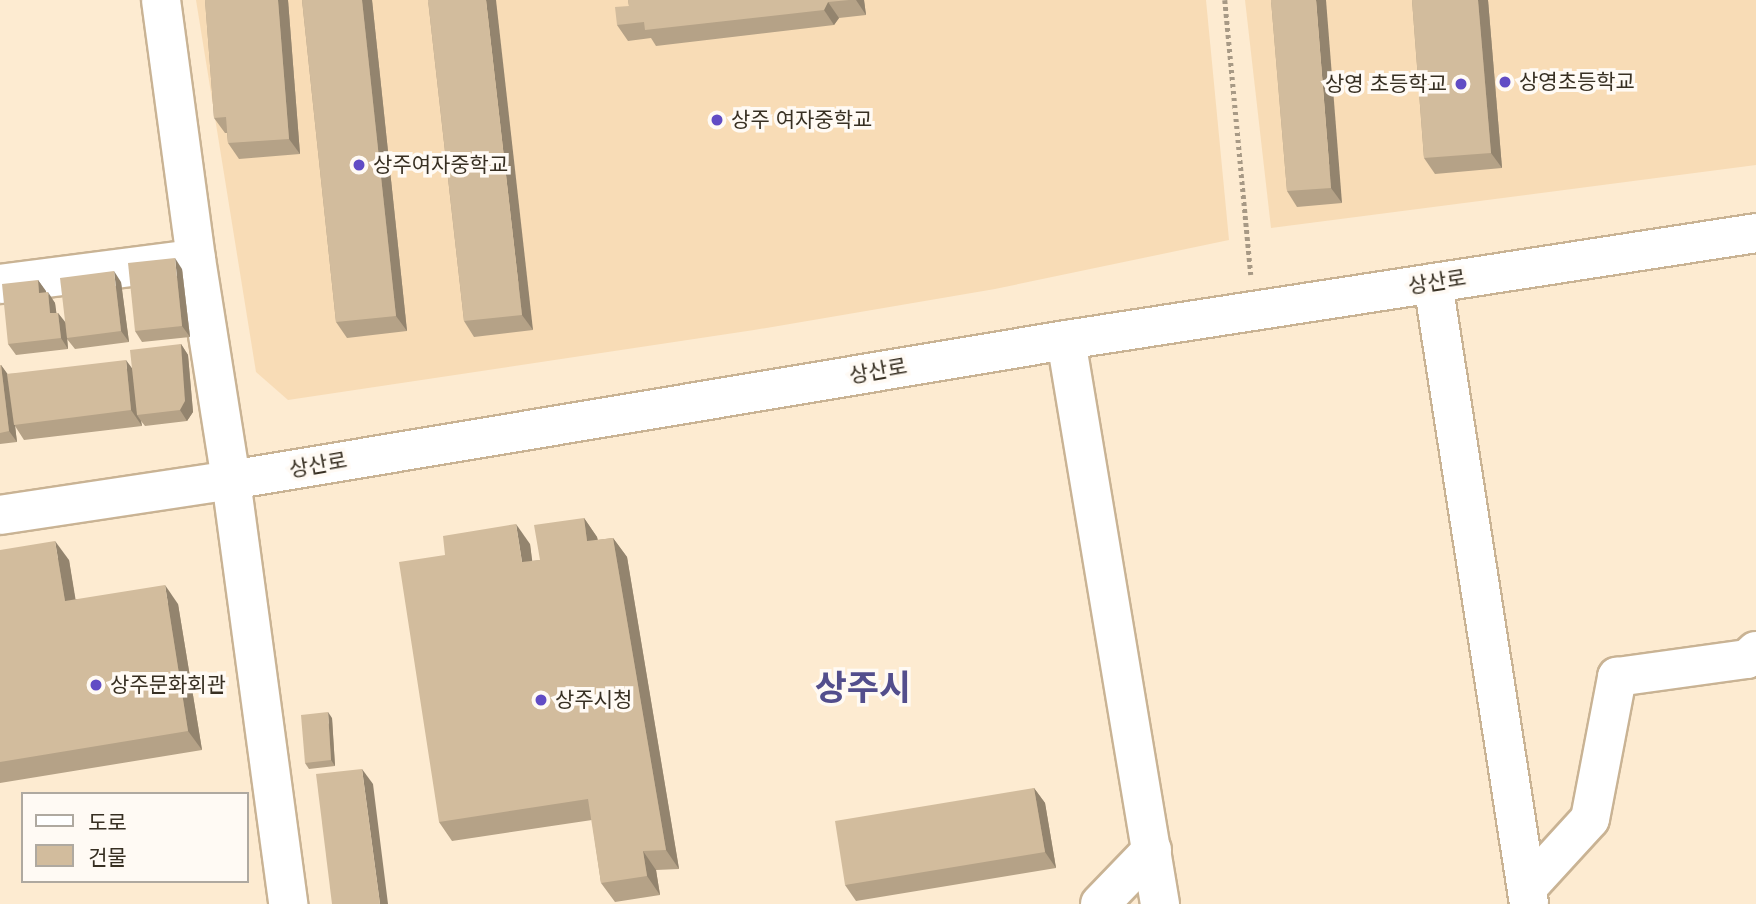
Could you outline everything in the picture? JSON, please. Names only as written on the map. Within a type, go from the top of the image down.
[{"type":"street","points":[[160,0],[196,258],[231,480],[288,904]]},
{"type":"street","name":"상산로","points":[[0,515],[231,480],[1066,340],[1756,233]]},
{"type":"street","points":[[0,284],[196,258]]},
{"type":"street","points":[[1433,283],[1528,896]]},
{"type":"street","points":[[1066,340],[1160,904]]},
{"type":"street","points":[[1528,896],[1590,819],[1617,677],[1747,659],[1756,652]]},
{"type":"street","points":[[1100,904],[1152,850]]},
{"type":"path","points":[[1225,0],[1254,311]]},
{"type":"shaded area","name":"상주 여자중학교","points":[[196,0],[1206,0],[1229,240],[995,289],[754,330],[288,400],[256,372]]},
{"type":"shaded area","name":"상영초등학교","points":[[1245,0],[1756,0],[1756,165],[1271,228]]},
{"type":"building","points":[[205,0],[278,0],[289,139],[228,143],[226,117],[214,118]]},
{"type":"building","name":"상주여자중학교","points":[[302,0],[362,0],[396,316],[336,322]]},
{"type":"building","points":[[428,0],[486,0],[522,315],[464,321]]},
{"type":"building","points":[[628,0],[849,0],[828,2],[824,10],[645,30],[644,22],[617,25],[615,7],[629,6]]},
{"type":"building","name":"상영 초등학교","points":[[1271,0],[1316,0],[1331,188],[1287,191]]},
{"type":"building","name":"상영 초등학교","points":[[1412,0],[1478,0],[1491,153],[1424,158]]},
{"type":"building","points":[[175,258],[182,326],[135,331],[128,263]]},
{"type":"building","points":[[114,271],[121,331],[67,338],[60,278]]},
{"type":"building","points":[[38,280],[39,293],[48,292],[50,313],[58,313],[61,338],[8,344],[2,284]]},
{"type":"building","points":[[181,344],[185,401],[180,410],[137,415],[130,350]]},
{"type":"building","points":[[126,360],[131,410],[14,425],[7,374]]},
{"type":"building","points":[[0,365],[9,431],[0,433]]},
{"type":"building","name":"상주시청","points":[[584,518],[587,541],[613,538],[666,850],[643,851],[647,876],[601,883],[588,799],[439,822],[399,562],[445,555],[443,536],[516,524],[522,562],[540,560],[534,525]]},
{"type":"building","name":"상주문화회관","points":[[55,541],[65,601],[165,585],[188,731],[0,762],[0,550]]},
{"type":"building","points":[[328,712],[331,760],[305,763],[301,715]]},
{"type":"building","points":[[362,769],[380,904],[332,904],[316,774]]},
{"type":"building","points":[[1034,788],[1045,852],[845,885],[835,821]]},
{"type":"place","name":"상영초등학교","points":[[1505,82]]},
{"type":"place","name":"상영 초등학교","points":[[1461,84]]},
{"type":"place","name":"상주 여자중학교","points":[[717,120]]},
{"type":"place","name":"상주여자중학교","points":[[359,165]]},
{"type":"place","name":"상주문화회관","points":[[96,685]]},
{"type":"place","name":"상주시청","points":[[541,700]]},
{"type":"district","name":"상주시","points":[[863,688]]}]
